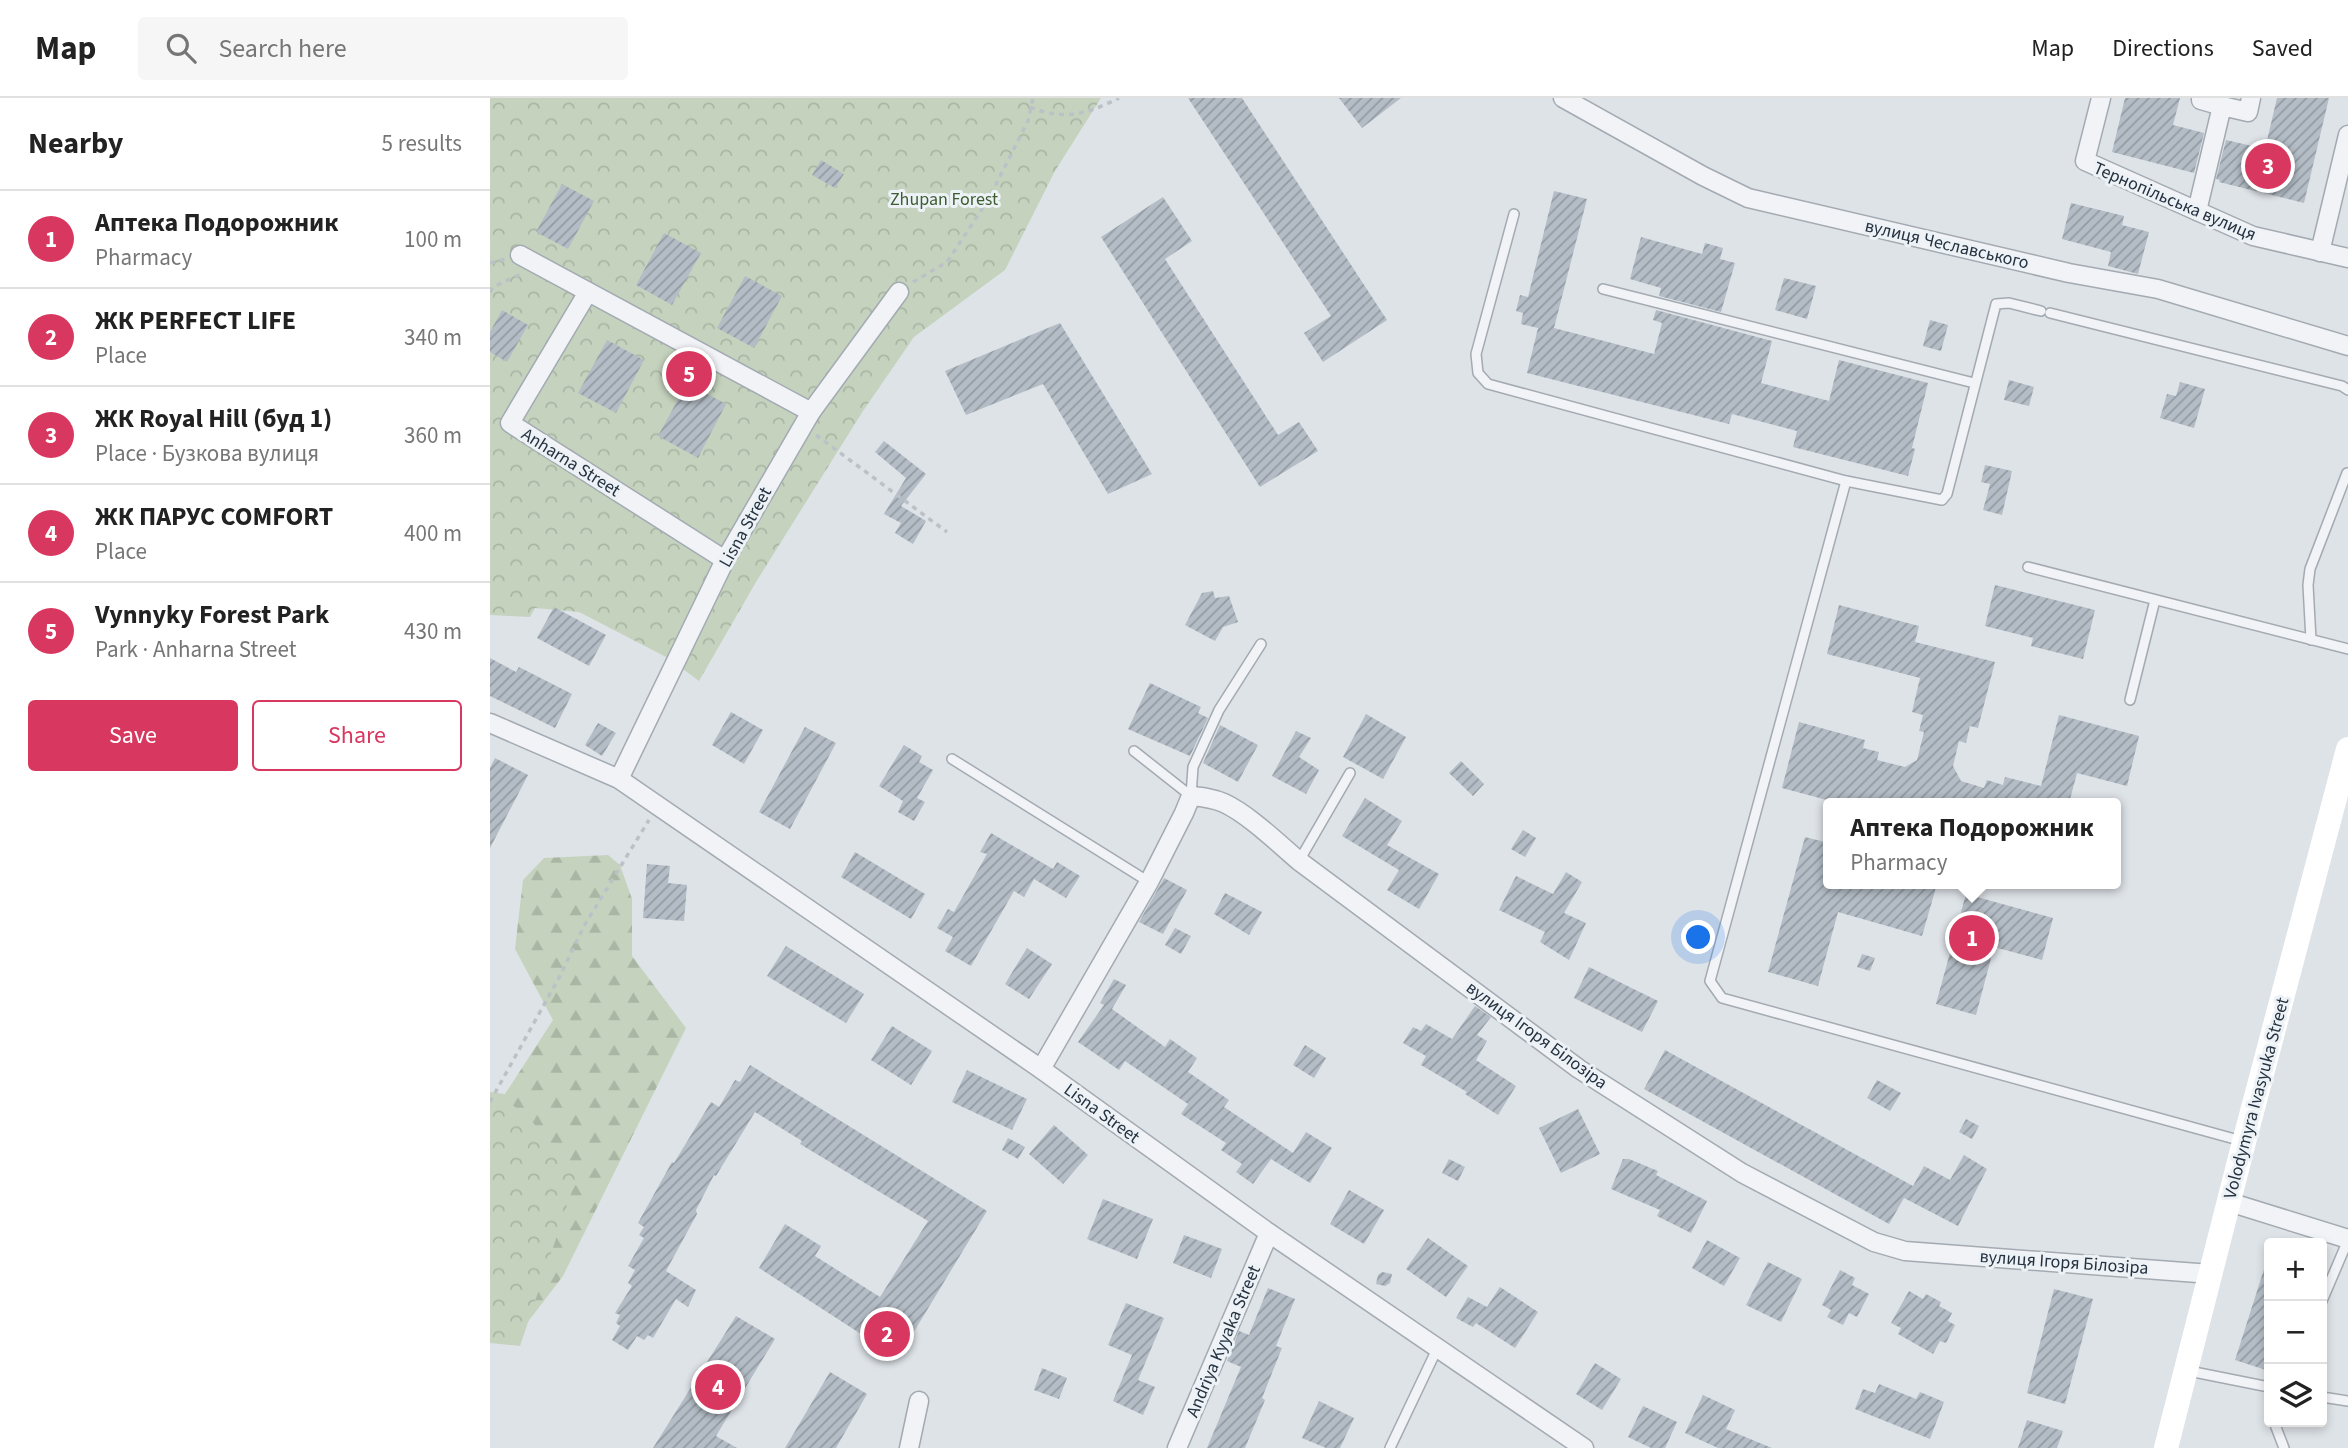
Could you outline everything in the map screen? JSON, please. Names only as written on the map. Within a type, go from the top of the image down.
[{"type":"main road","name":"Volodymyra Ivasyuka Street","points":[[2166,1448],[2348,749]]},
{"type":"street","name":"вулиця Чеславського","points":[[1563,98],[1748,198],[2068,273],[2158,289],[2348,346]]},
{"type":"street","name":"Тернопільська вулиця","points":[[2101,98],[2085,161],[2253,236],[2348,258]]},
{"type":"street","points":[[2202,98],[2201,100],[2248,112],[2251,98]]},
{"type":"street","points":[[2197,211],[2222,106]]},
{"type":"street","points":[[2320,252],[2348,135]]},
{"type":"street","points":[[520,255],[589,292],[807,419]]},
{"type":"street","name":"Anharna Street","points":[[589,292],[510,423],[725,560]]},
{"type":"street","name":"Lisna Street","points":[[619,779],[725,560],[807,419],[899,292]]},
{"type":"street","name":"Lisna Street","points":[[490,723],[619,779],[1041,1069],[1269,1233],[1584,1448]]},
{"type":"street","points":[[1041,1069],[1149,882],[1191,796]]},
{"type":"street","name":"вулиця Ігоря Білозіра","points":[[1191,796],[1225,803],[1579,1069],[1742,1172],[1874,1242],[1905,1251],[2211,1274]]},
{"type":"street","points":[[2229,1202],[2348,1239]]},
{"type":"street","name":"Andriya Kyyaka Street","points":[[1177,1448],[1269,1233]]},
{"type":"street","points":[[909,1448],[919,1401]]},
{"type":"lane","points":[[1514,214],[1476,354],[1478,373],[1488,384],[1846,481],[1942,500],[1947,494],[1996,304],[2009,303],[2342,386],[2348,390]]},
{"type":"lane","points":[[1603,289],[1974,383]]},
{"type":"lane","points":[[2311,640],[2308,585],[2311,569],[2348,472]]},
{"type":"lane","points":[[1846,481],[1710,981],[1722,998],[2244,1142]]},
{"type":"lane","points":[[2028,567],[2348,649]]},
{"type":"lane","points":[[2130,700],[2155,600]]},
{"type":"lane","points":[[1191,796],[1193,767],[1203,744],[1219,710],[1261,644]]},
{"type":"lane","points":[[1134,751],[1191,796]]},
{"type":"lane","points":[[952,759],[1149,882]]},
{"type":"lane","points":[[1300,861],[1350,773]]},
{"type":"lane","points":[[2327,1289],[2348,1239]]},
{"type":"lane","points":[[1390,1448],[1437,1349]]},
{"type":"lane","points":[[2187,1370],[2264,1388]]},
{"type":"lane","points":[[2327,1398],[2348,1401]]},
{"type":"lane","points":[[2276,1427],[2284,1448]]},
{"type":"path","points":[[899,292],[947,262],[988,200],[1028,121],[1030,98]]},
{"type":"path","points":[[1030,107],[1049,115],[1068,116],[1089,111],[1119,98]]},
{"type":"path","points":[[490,292],[493,287],[539,265]]},
{"type":"path","points":[[807,419],[947,532]]},
{"type":"path","points":[[490,1102],[561,974],[584,926],[658,806]]},
{"type":"green space","name":"Zhupan Forest","points":[[490,98],[1101,98],[1055,171],[1005,270],[914,337],[863,411],[756,582],[699,681],[668,658],[579,612],[535,608],[530,617],[490,615]]},
{"type":"green space","points":[[608,855],[620,865],[632,899],[632,956],[686,1028],[563,1276],[527,1323],[490,1324],[490,1092],[505,1094],[553,1020],[515,949],[523,880],[544,858]]},
{"type":"green space","points":[[490,1092],[525,1113],[577,1176],[520,1346],[490,1343]]},
{"type":"building","points":[[1188,98],[1242,98],[1387,320],[1323,362],[1304,333],[1331,316]]},
{"type":"building","points":[[1339,98],[1401,98],[1362,128]]},
{"type":"building","points":[[2125,98],[2180,98],[2173,125],[2204,133],[2194,173],[2112,152]]},
{"type":"building","points":[[2277,98],[2329,98],[2304,203],[2219,182],[2220,180],[2216,179],[2226,140],[2265,149]]},
{"type":"building","points":[[821,160],[844,174],[835,188],[812,175]]},
{"type":"building","points":[[562,184],[594,201],[568,249],[536,232]]},
{"type":"building","points":[[1554,191],[1587,199],[1554,328],[1654,354],[1662,323],[1653,320],[1656,310],[1772,341],[1761,383],[1829,401],[1839,360],[1928,383],[1908,476],[1793,447],[1797,431],[1732,414],[1729,424],[1527,373],[1538,328],[1521,324],[1523,313],[1516,311],[1520,295],[1528,297]]},
{"type":"building","points":[[1163,197],[1192,241],[1165,259],[1278,435],[1299,422],[1318,451],[1260,487],[1101,237]]},
{"type":"building","points":[[2071,203],[2124,216],[2122,225],[2149,232],[2138,274],[2108,266],[2111,252],[2062,239]]},
{"type":"building","points":[[664,233],[701,253],[672,305],[636,285]]},
{"type":"building","points":[[1641,237],[1702,254],[1705,243],[1723,248],[1720,259],[1735,263],[1721,312],[1659,296],[1661,288],[1630,279]]},
{"type":"building","points":[[745,276],[782,296],[754,348],[717,328]]},
{"type":"building","points":[[1784,278],[1816,286],[1807,319],[1775,310]]},
{"type":"building","points":[[502,310],[528,325],[507,362],[490,352],[490,332]]},
{"type":"building","points":[[1930,320],[1948,325],[1941,351],[1923,346]]},
{"type":"building","points":[[1060,323],[1152,474],[1108,494],[1043,384],[966,415],[945,371]]},
{"type":"building","points":[[607,340],[644,360],[616,413],[578,393]]},
{"type":"building","points":[[2009,380],[2034,387],[2029,406],[2004,400]]},
{"type":"building","points":[[2180,382],[2205,389],[2194,428],[2160,418],[2167,394],[2176,396]]},
{"type":"building","points":[[687,383],[726,404],[698,458],[658,436]]},
{"type":"building","points":[[884,441],[926,474],[901,506],[926,521],[913,544],[895,533],[901,523],[884,514],[906,478],[875,452]]},
{"type":"building","points":[[1985,465],[2012,471],[2002,515],[1983,510],[1990,484],[1981,482]]},
{"type":"building","points":[[1995,585],[2095,610],[2083,659],[2031,646],[2033,638],[1985,626]]},
{"type":"building","points":[[1213,591],[1215,598],[1229,596],[1238,622],[1223,627],[1215,641],[1185,625],[1202,593]]},
{"type":"building","points":[[1839,605],[1919,626],[1915,642],[1995,662],[1978,728],[1970,726],[1966,743],[1959,741],[1953,766],[1961,781],[1984,788],[1987,780],[2003,785],[2005,777],[2041,786],[2059,715],[2139,736],[2127,786],[2077,773],[2070,798],[1823,799],[1782,788],[1799,722],[1865,740],[1863,748],[1879,752],[1877,760],[1905,767],[1917,760],[1924,732],[1919,731],[1923,715],[1912,712],[1920,678],[1827,654]]},
{"type":"building","points":[[554,607],[606,635],[589,666],[537,638]]},
{"type":"building","points":[[490,658],[516,672],[519,667],[572,694],[555,728],[490,696]]},
{"type":"building","points":[[1150,683],[1201,707],[1198,713],[1208,718],[1190,756],[1128,729]]},
{"type":"building","points":[[731,712],[763,730],[744,764],[712,745]]},
{"type":"building","points":[[1366,714],[1406,737],[1383,779],[1343,757]]},
{"type":"building","points":[[598,723],[616,733],[602,756],[585,745]]},
{"type":"building","points":[[1220,725],[1258,745],[1238,782],[1203,763]]},
{"type":"building","points":[[805,727],[836,743],[790,829],[759,812]]},
{"type":"building","points":[[1296,731],[1311,738],[1299,757],[1319,770],[1306,794],[1272,776]]},
{"type":"building","points":[[904,745],[922,756],[919,762],[933,770],[917,798],[925,802],[914,821],[898,812],[903,801],[879,786]]},
{"type":"building","points":[[495,758],[528,775],[490,848],[490,768]]},
{"type":"building","points":[[1461,761],[1484,784],[1473,796],[1449,773]]},
{"type":"building","points":[[1365,798],[1402,821],[1387,845],[1439,874],[1419,909],[1387,890],[1399,870],[1342,836]]},
{"type":"building","points":[[1523,830],[1536,838],[1525,857],[1511,849]]},
{"type":"building","points":[[991,833],[1053,869],[1057,862],[1080,876],[1066,898],[1034,879],[1024,897],[1014,891],[971,966],[945,951],[953,937],[937,928],[948,909],[954,912],[987,854],[980,852]]},
{"type":"building","points":[[1805,837],[1823,842],[1823,889],[1936,889],[1922,936],[1838,912],[1818,986],[1768,972]]},
{"type":"building","points":[[855,852],[925,894],[911,919],[841,877]]},
{"type":"building","points":[[647,864],[670,866],[668,883],[687,885],[684,921],[643,918]]},
{"type":"building","points":[[1566,872],[1582,882],[1564,913],[1586,923],[1569,960],[1540,942],[1545,932],[1499,910],[1516,876],[1553,894]]},
{"type":"building","points":[[1164,878],[1187,890],[1163,934],[1139,922]]},
{"type":"building","points":[[1225,893],[1262,912],[1249,935],[1214,914]]},
{"type":"building","points":[[1966,894],[2053,918],[2042,960],[1994,947],[1976,1015],[1936,1004]]},
{"type":"building","points":[[1175,928],[1191,936],[1181,954],[1165,945]]},
{"type":"building","points":[[786,946],[864,994],[846,1023],[767,976]]},
{"type":"building","points":[[1027,948],[1052,964],[1029,999],[1005,984]]},
{"type":"building","points":[[1862,954],[1875,958],[1870,971],[1857,967]]},
{"type":"building","points":[[1589,967],[1658,1001],[1642,1032],[1574,998]]},
{"type":"building","points":[[1114,979],[1126,985],[1112,1009],[1165,1047],[1170,1039],[1197,1058],[1188,1072],[1229,1100],[1224,1107],[1293,1153],[1306,1132],[1332,1148],[1310,1183],[1271,1159],[1253,1184],[1236,1172],[1242,1164],[1221,1150],[1226,1143],[1181,1114],[1188,1104],[1125,1061],[1119,1070],[1078,1042],[1104,1005],[1100,1003]]},
{"type":"building","points":[[1475,1006],[1491,1017],[1477,1035],[1487,1041],[1476,1060],[1516,1086],[1498,1115],[1465,1094],[1467,1092],[1421,1065],[1426,1056],[1403,1043],[1413,1027],[1421,1031],[1426,1024],[1452,1039]]},
{"type":"building","points":[[892,1026],[932,1051],[911,1085],[871,1060]]},
{"type":"building","points":[[1305,1045],[1326,1058],[1314,1078],[1293,1065]]},
{"type":"building","points":[[1665,1050],[1913,1186],[1924,1166],[1950,1180],[1964,1155],[1987,1169],[1958,1226],[1904,1198],[1889,1224],[1644,1089]]},
{"type":"building","points":[[750,1065],[987,1211],[898,1358],[759,1268],[785,1224],[821,1246],[815,1256],[880,1297],[928,1221],[800,1144],[802,1141],[755,1112],[716,1176],[714,1175],[696,1210],[697,1214],[666,1271],[696,1290],[688,1307],[676,1299],[653,1338],[648,1335],[644,1340],[637,1336],[628,1350],[612,1340],[620,1326],[616,1323],[620,1315],[615,1313],[632,1286],[628,1283],[635,1270],[628,1266],[644,1238],[639,1235],[644,1227],[638,1223],[672,1162],[674,1163],[711,1102],[719,1107],[735,1080],[740,1082]]},
{"type":"building","points":[[967,1070],[1027,1099],[1012,1130],[952,1102]]},
{"type":"building","points":[[1877,1080],[1901,1093],[1890,1111],[1867,1098]]},
{"type":"building","points":[[1578,1109],[1600,1154],[1561,1173],[1539,1128]]},
{"type":"building","points":[[1966,1119],[1979,1126],[1972,1139],[1959,1132]]},
{"type":"building","points":[[1054,1125],[1088,1155],[1063,1184],[1029,1154]]},
{"type":"building","points":[[1008,1138],[1025,1147],[1018,1159],[1002,1150]]},
{"type":"building","points":[[1449,1159],[1465,1167],[1458,1181],[1442,1173]]},
{"type":"building","points":[[1623,1159],[1658,1171],[1656,1175],[1707,1201],[1691,1233],[1657,1216],[1660,1210],[1611,1189]]},
{"type":"building","points":[[1349,1190],[1384,1210],[1364,1244],[1330,1224]]},
{"type":"building","points":[[1103,1199],[1153,1219],[1137,1259],[1087,1239]]},
{"type":"building","points":[[1184,1235],[1222,1249],[1211,1278],[1173,1263]]},
{"type":"building","points":[[1428,1238],[1468,1266],[1446,1297],[1406,1269]]},
{"type":"building","points":[[1707,1240],[1740,1258],[1724,1286],[1692,1268]]},
{"type":"building","points":[[1768,1262],[1802,1279],[1781,1322],[1746,1305]]},
{"type":"building","points":[[2264,1269],[2264,1369],[2235,1360]]},
{"type":"building","points":[[1840,1270],[1855,1278],[1852,1285],[1869,1294],[1857,1317],[1849,1313],[1843,1325],[1827,1317],[1831,1310],[1822,1305]]},
{"type":"building","points":[[1382,1272],[1392,1274],[1390,1283],[1385,1286],[1376,1284],[1378,1275]]},
{"type":"building","points":[[1500,1287],[1538,1312],[1515,1348],[1476,1323],[1473,1327],[1456,1318],[1468,1297],[1487,1307]]},
{"type":"building","points":[[1268,1288],[1295,1299],[1276,1346],[1282,1348],[1262,1398],[1265,1400],[1245,1448],[1207,1448],[1241,1367],[1227,1361],[1239,1331],[1249,1335]]},
{"type":"building","points":[[2054,1289],[2093,1299],[2065,1404],[2027,1393]]},
{"type":"building","points":[[1909,1291],[1923,1299],[1926,1294],[1941,1302],[1939,1306],[1952,1313],[1948,1321],[1955,1325],[1946,1343],[1940,1341],[1933,1354],[1898,1334],[1901,1328],[1891,1323]]},
{"type":"building","points":[[1126,1303],[1164,1318],[1138,1380],[1155,1387],[1143,1415],[1113,1401],[1132,1355],[1108,1345]]},
{"type":"building","points":[[736,1316],[775,1339],[716,1436],[737,1448],[653,1448]]},
{"type":"building","points":[[1595,1363],[1621,1379],[1602,1410],[1576,1394]]},
{"type":"building","points":[[1042,1368],[1067,1378],[1059,1399],[1034,1390]]},
{"type":"building","points":[[830,1372],[867,1394],[836,1448],[785,1448]]},
{"type":"building","points":[[1879,1384],[1916,1399],[1920,1392],[1944,1402],[1930,1439],[1855,1409],[1863,1389],[1875,1393]]},
{"type":"building","points":[[1703,1395],[1735,1410],[1726,1429],[1772,1448],[1718,1448],[1685,1433]]},
{"type":"building","points":[[1319,1401],[1354,1418],[1340,1448],[1326,1448],[1302,1438]]},
{"type":"building","points":[[1643,1406],[1677,1422],[1665,1448],[1651,1448],[1628,1437]]},
{"type":"building","points":[[2027,1420],[2063,1431],[2057,1448],[2018,1448]]},
{"type":"place","name":"ЖК Royal Hill (буд 1)","points":[[2268,166]]},
{"type":"place","name":"Vynnyky Forest Park","points":[[689,374]]},
{"type":"place","name":"Аптека Подорожник","points":[[1972,938]]},
{"type":"place","name":"ЖК PERFECT LIFE","points":[[887,1334]]},
{"type":"place","name":"ЖК ПАРУС COMFORT","points":[[718,1387]]}]
